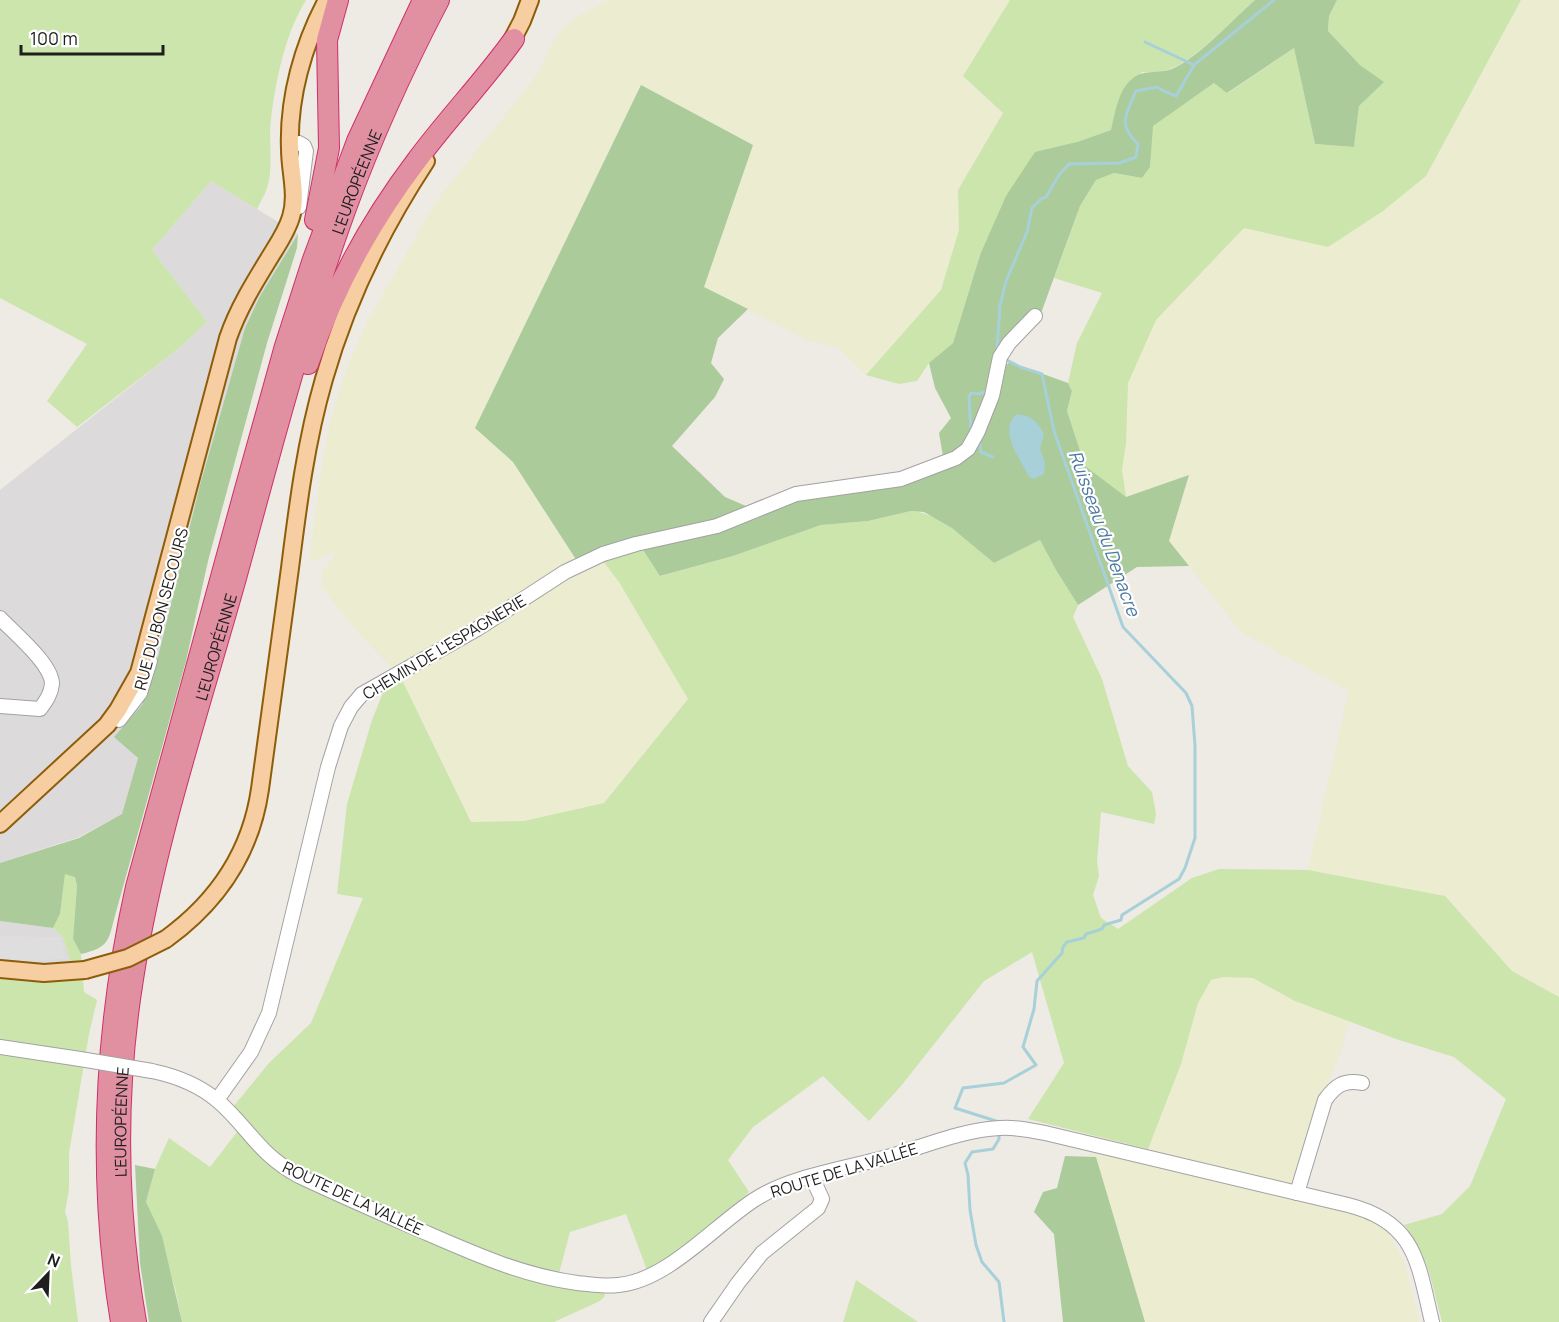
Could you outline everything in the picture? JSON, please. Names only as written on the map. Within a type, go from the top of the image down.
[{"type":"highway","points":[[303,291],[301,272],[327,165],[329,127],[327,48],[330,26],[338,0]]},
{"type":"highway","name":"L'EUROPÉENNE","points":[[121,1322],[109,1219],[106,1127],[111,1034],[125,942],[153,822],[303,291],[354,149],[423,0]]},
{"type":"highway","name":"L'EUROPÉENNE","points":[[136,1322],[125,1240],[120,1165],[122,1091],[129,1007],[139,943],[155,870],[291,378],[331,249],[378,129],[439,0]]},
{"type":"highway","points":[[233,587],[310,355],[346,270],[374,221],[401,182],[514,39]]},
{"type":"main road","name":"RUE DU BON SECOURS","points":[[0,824],[102,730],[121,705],[143,660],[234,324],[246,297],[288,226],[294,198],[290,145],[293,103],[303,59],[314,26],[327,0]]},
{"type":"main road","points":[[0,969],[45,973],[85,970],[128,958],[166,939],[200,912],[217,892],[239,857],[255,819],[306,452],[325,374],[350,305],[380,240],[417,176],[489,79],[514,39],[530,0]]},
{"type":"street","name":"RUE DU BON SECOURS","points":[[203,442],[241,321],[296,221],[306,151],[299,143],[290,145]]},
{"type":"street","name":"CHEMIN DE L'ESPAGNERIE","points":[[218,1100],[251,1052],[269,1013],[326,774],[341,726],[351,707],[362,694],[477,629],[565,572],[603,554],[636,544],[717,526],[796,494],[909,476],[956,458],[973,440],[992,396],[1003,352],[1035,316]]},
{"type":"street","name":"RUE DU BON SECOURS","points":[[0,833],[107,733],[140,693],[147,674],[185,507]]},
{"type":"street","points":[[0,618],[47,668],[52,681],[49,696],[40,709],[0,706]]},
{"type":"street","name":"ROUTE DE LA VALLÉE","points":[[0,1047],[152,1071],[183,1080],[218,1100],[266,1154],[284,1168],[492,1261],[527,1273],[589,1284],[617,1286],[649,1277],[667,1266],[755,1199],[777,1188],[971,1132],[1009,1127],[1045,1133],[1368,1211],[1381,1217],[1395,1228],[1407,1242],[1418,1264],[1432,1322]]},
{"type":"street","points":[[1297,1193],[1325,1100],[1335,1088],[1343,1083],[1362,1083]]},
{"type":"street","points":[[711,1322],[762,1253],[818,1208],[822,1198],[812,1177]]},
{"type":"shaded area","points":[[211,181],[298,234],[260,296],[245,328],[200,485],[155,669],[142,705],[115,737],[138,758],[122,814],[79,837],[0,863],[0,490],[178,349],[207,322],[152,250]]},
{"type":"shaded area","points":[[0,921],[53,928],[63,937],[71,963],[55,965],[0,961]]},
{"type":"shaded area","points":[[0,936],[61,937],[66,958],[36,961],[0,959]]},
{"type":"green space","points":[[0,0],[306,0],[292,27],[279,73],[271,119],[269,180],[257,209],[211,181],[152,250],[207,322],[178,349],[77,427],[47,401],[87,344],[0,298]]},
{"type":"green space","points":[[609,0],[1010,0],[963,76],[1003,113],[958,190],[959,230],[941,290],[866,375],[837,347],[807,340],[704,287],[752,145],[641,85],[475,428],[513,462],[558,532],[599,556],[619,582],[688,699],[604,803],[524,821],[471,822],[400,676],[361,636],[321,586],[323,571],[335,555],[334,551],[309,563],[321,471],[331,419],[347,367],[368,321],[435,203],[529,85],[564,27]]},
{"type":"green space","points":[[1010,0],[1255,0],[1202,48],[1180,64],[1163,71],[1142,72],[1118,105],[1111,130],[1077,142],[980,255],[953,343],[929,363],[917,381],[899,384],[866,375],[941,290],[959,230],[958,190],[1003,113],[963,76]]},
{"type":"green space","points":[[1255,0],[1337,0],[1329,16],[1328,31],[1360,65],[1384,82],[1359,106],[1354,147],[1315,144],[1294,48],[1227,93],[1214,83],[1153,126],[1150,167],[1142,178],[1114,173],[1096,180],[1080,206],[1040,316],[1012,343],[1003,367],[1010,362],[1068,383],[1072,391],[1067,411],[1085,466],[1126,497],[1189,475],[1169,541],[1189,566],[1137,567],[1078,605],[1040,540],[994,563],[952,528],[924,512],[911,511],[868,521],[821,525],[733,556],[660,576],[638,542],[579,564],[513,462],[475,428],[641,85],[753,145],[704,287],[748,309],[718,338],[711,363],[724,379],[715,397],[672,446],[725,497],[746,506],[791,488],[836,489],[944,462],[939,433],[951,418],[935,388],[929,363],[953,343],[980,255],[1006,196],[1035,152],[1077,142],[1111,130],[1120,96],[1132,79],[1141,74],[1172,69],[1193,56]]},
{"type":"green space","points":[[1337,0],[1521,0],[1426,176],[1383,211],[1328,247],[1244,228],[1156,320],[1128,383],[1126,444],[1122,470],[1126,497],[1085,467],[1067,411],[1072,391],[1068,383],[1077,343],[1102,293],[1054,278],[1080,206],[1096,180],[1114,173],[1142,178],[1150,167],[1152,126],[1214,83],[1228,93],[1294,48],[1315,144],[1354,147],[1359,106],[1383,82],[1360,65],[1328,31],[1329,16]]},
{"type":"green space","points":[[1521,0],[1559,0],[1559,997],[1512,971],[1445,896],[1308,870],[1349,691],[1241,632],[1169,541],[1189,476],[1126,497],[1122,470],[1126,444],[1128,383],[1156,320],[1244,228],[1328,247],[1426,176]]},
{"type":"green space","points":[[298,234],[297,248],[267,343],[208,561],[186,661],[109,936],[103,945],[81,954],[73,939],[77,886],[75,877],[65,874],[60,914],[53,928],[0,921],[0,863],[79,838],[122,814],[138,758],[114,737],[142,705],[155,669],[200,485],[245,328],[260,296]]},
{"type":"green space","points":[[911,511],[923,513],[945,523],[994,563],[1040,540],[1078,605],[1073,617],[1102,679],[1128,766],[1152,792],[1156,814],[1154,824],[1101,812],[1097,862],[1099,876],[1093,895],[1101,918],[1118,929],[1192,878],[1219,869],[1308,870],[1445,896],[1512,971],[1559,997],[1559,1322],[1442,1322],[1424,1260],[1404,1225],[1442,1214],[1470,1186],[1506,1099],[1454,1057],[1396,1039],[1295,1001],[1253,978],[1223,977],[1211,980],[1198,1003],[1181,1064],[1148,1149],[1028,1119],[1064,1063],[1032,952],[984,981],[901,1086],[869,1121],[823,1076],[753,1127],[728,1160],[749,1192],[701,1235],[674,1254],[647,1270],[626,1214],[570,1232],[559,1273],[604,1292],[605,1296],[600,1301],[554,1322],[182,1322],[175,1288],[146,1202],[155,1169],[169,1138],[210,1167],[244,1123],[233,1107],[269,1063],[311,1023],[363,898],[337,894],[347,804],[372,720],[387,683],[400,676],[471,822],[524,821],[604,803],[688,699],[619,582],[599,556],[638,542],[661,576],[733,556],[821,525],[868,521]]},
{"type":"green space","points":[[65,873],[75,877],[77,886],[73,939],[81,954],[84,992],[97,1000],[69,1153],[69,1189],[65,1212],[68,1221],[78,1322],[0,1322],[0,961],[55,965],[71,963],[63,937],[53,928],[60,914]]},
{"type":"green space","points":[[1223,977],[1253,978],[1295,1001],[1349,1022],[1339,1057],[1323,1095],[1293,1198],[1359,1214],[1373,1221],[1388,1233],[1406,1266],[1419,1322],[1139,1322],[1101,1204],[1087,1133],[1148,1148],[1181,1064],[1198,1003],[1211,980]]},
{"type":"green space","points":[[1065,1156],[1096,1157],[1145,1322],[1063,1322],[1054,1234],[1034,1212],[1043,1192],[1057,1188]]},
{"type":"green space","points":[[135,1165],[155,1169],[146,1202],[162,1236],[182,1322],[149,1322],[140,1263]]},
{"type":"green space","points":[[856,1280],[918,1322],[843,1322]]},
{"type":"water","points":[[1017,414],[1034,420],[1044,434],[1040,449],[1045,463],[1044,474],[1034,479],[1029,477],[1012,445],[1009,428]]},
{"type":"waterway","name":"Ruisseau du Denacre","points":[[997,350],[1000,306],[1006,281],[1027,232],[1032,208],[1046,197],[1059,175],[1069,164],[1120,163],[1136,157],[1138,144],[1127,131],[1125,119],[1136,91],[1157,87],[1176,96],[1194,65],[1274,0]]},
{"type":"waterway","points":[[1145,42],[1194,65]]},
{"type":"waterway","name":"Ruisseau du Denacre","points":[[996,1121],[955,1108],[963,1088],[1004,1083],[1036,1065],[1023,1047],[1034,1009],[1037,981],[1062,953],[1067,942],[1084,938],[1086,934],[1102,929],[1104,925],[1121,920],[1122,915],[1179,879],[1195,838],[1195,746],[1192,706],[1186,693],[1123,627],[1054,431],[1042,374],[1005,359]]},
{"type":"waterway","points":[[973,433],[969,397],[971,393],[979,394],[988,391]]},
{"type":"waterway","points":[[979,440],[981,452],[993,457]]},
{"type":"waterway","name":"Ruisseau du Denacre","points":[[999,1136],[993,1149],[972,1152],[965,1163],[976,1245],[982,1262],[999,1282],[1004,1322]]}]
